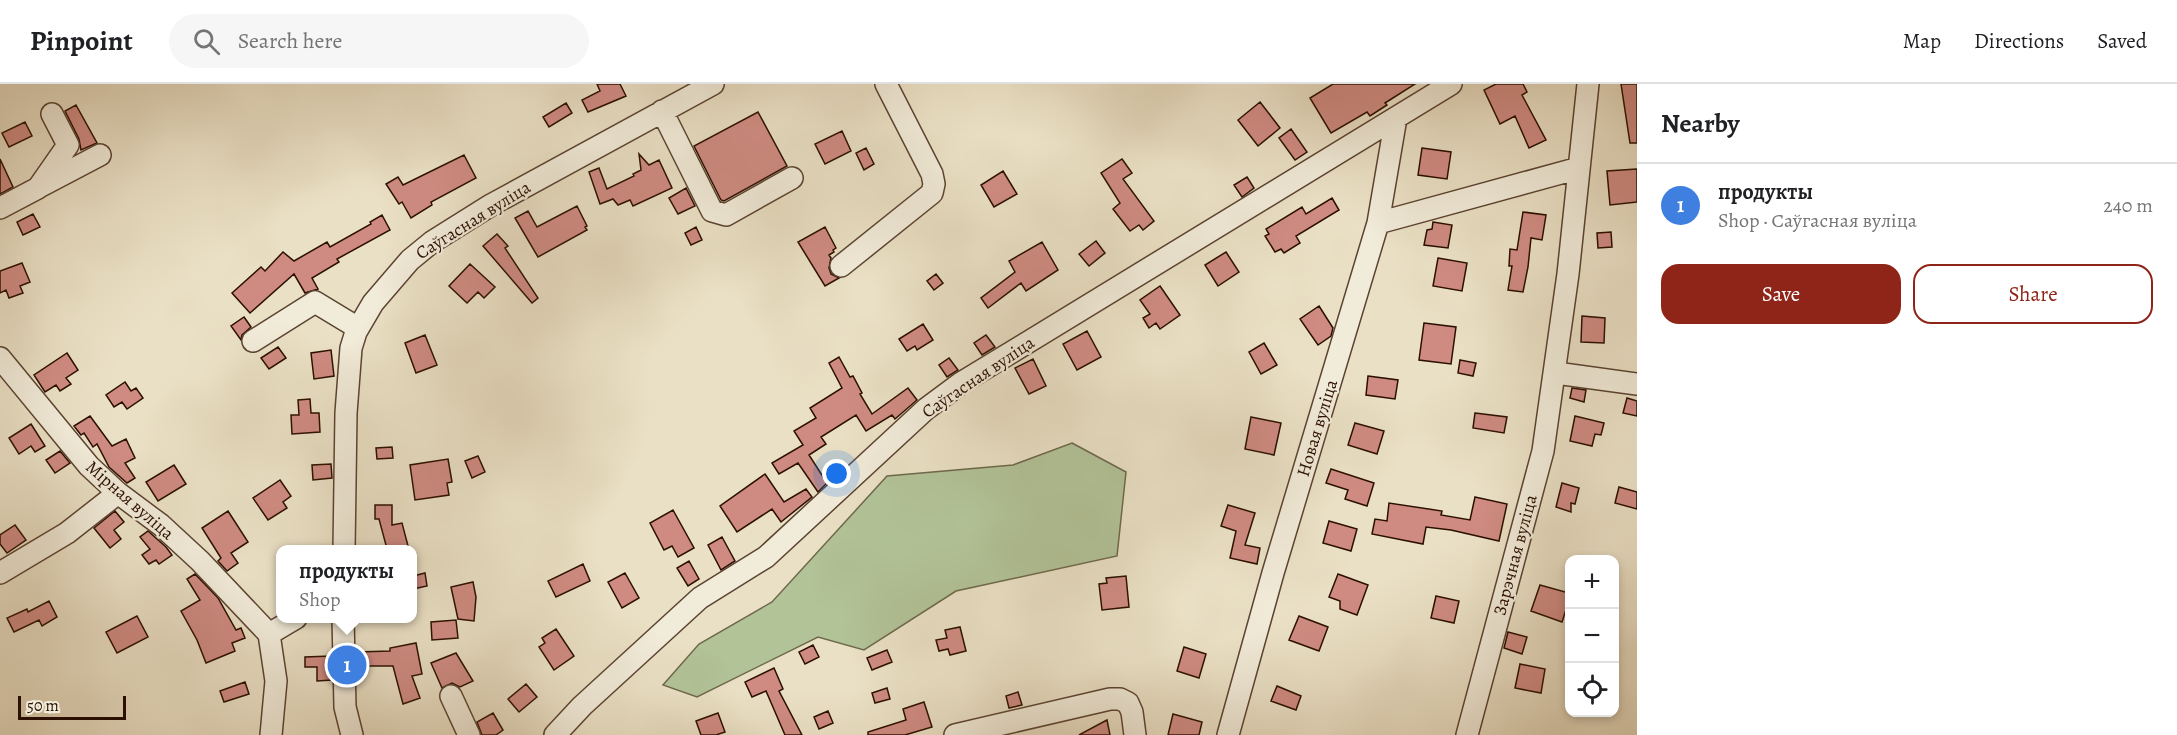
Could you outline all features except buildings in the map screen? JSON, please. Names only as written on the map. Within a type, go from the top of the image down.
[{"type":"street","name":"Саўгасная вуліца","points":[[344,545],[346,413],[351,348],[358,328],[373,303],[410,260],[432,242],[490,205],[713,84]]},
{"type":"street","points":[[841,266],[932,193],[934,184],[932,174],[886,84]]},
{"type":"street","name":"Саўгасная вуліца","points":[[555,735],[582,706],[700,598],[766,556],[926,410],[961,383],[1451,84]]},
{"type":"street","points":[[1588,84],[1556,373],[1637,384]]},
{"type":"street","points":[[662,111],[712,211],[726,215],[792,178]]},
{"type":"street","points":[[38,188],[68,145],[52,114]]},
{"type":"street","name":"Новая вуліца","points":[[1228,735],[1378,223],[1396,118]]},
{"type":"street","points":[[0,208],[100,155]]},
{"type":"street","points":[[1378,223],[1579,168]]},
{"type":"street","points":[[253,341],[315,302],[358,328]]},
{"type":"street","name":"Мірная вуліца","points":[[0,358],[89,466],[118,493],[161,525],[200,561],[269,634]]},
{"type":"street","name":"Зарэчная вуліца","points":[[1467,735],[1543,451],[1556,373]]},
{"type":"street","points":[[0,573],[67,533],[118,493]]},
{"type":"street","points":[[271,735],[276,681],[269,634],[288,623]]},
{"type":"street","points":[[343,623],[345,707],[352,735]]},
{"type":"street","points":[[452,696],[469,735]]},
{"type":"street","points":[[955,735],[1110,699],[1120,699],[1128,703],[1132,712],[1135,735]]},
{"type":"green space","points":[[1072,443],[1126,472],[1117,556],[956,591],[864,650],[818,637],[697,697],[663,685],[699,644],[772,602],[887,476],[1013,465]]},
{"type":"place","name":"продукты","points":[[347,665]]}]
